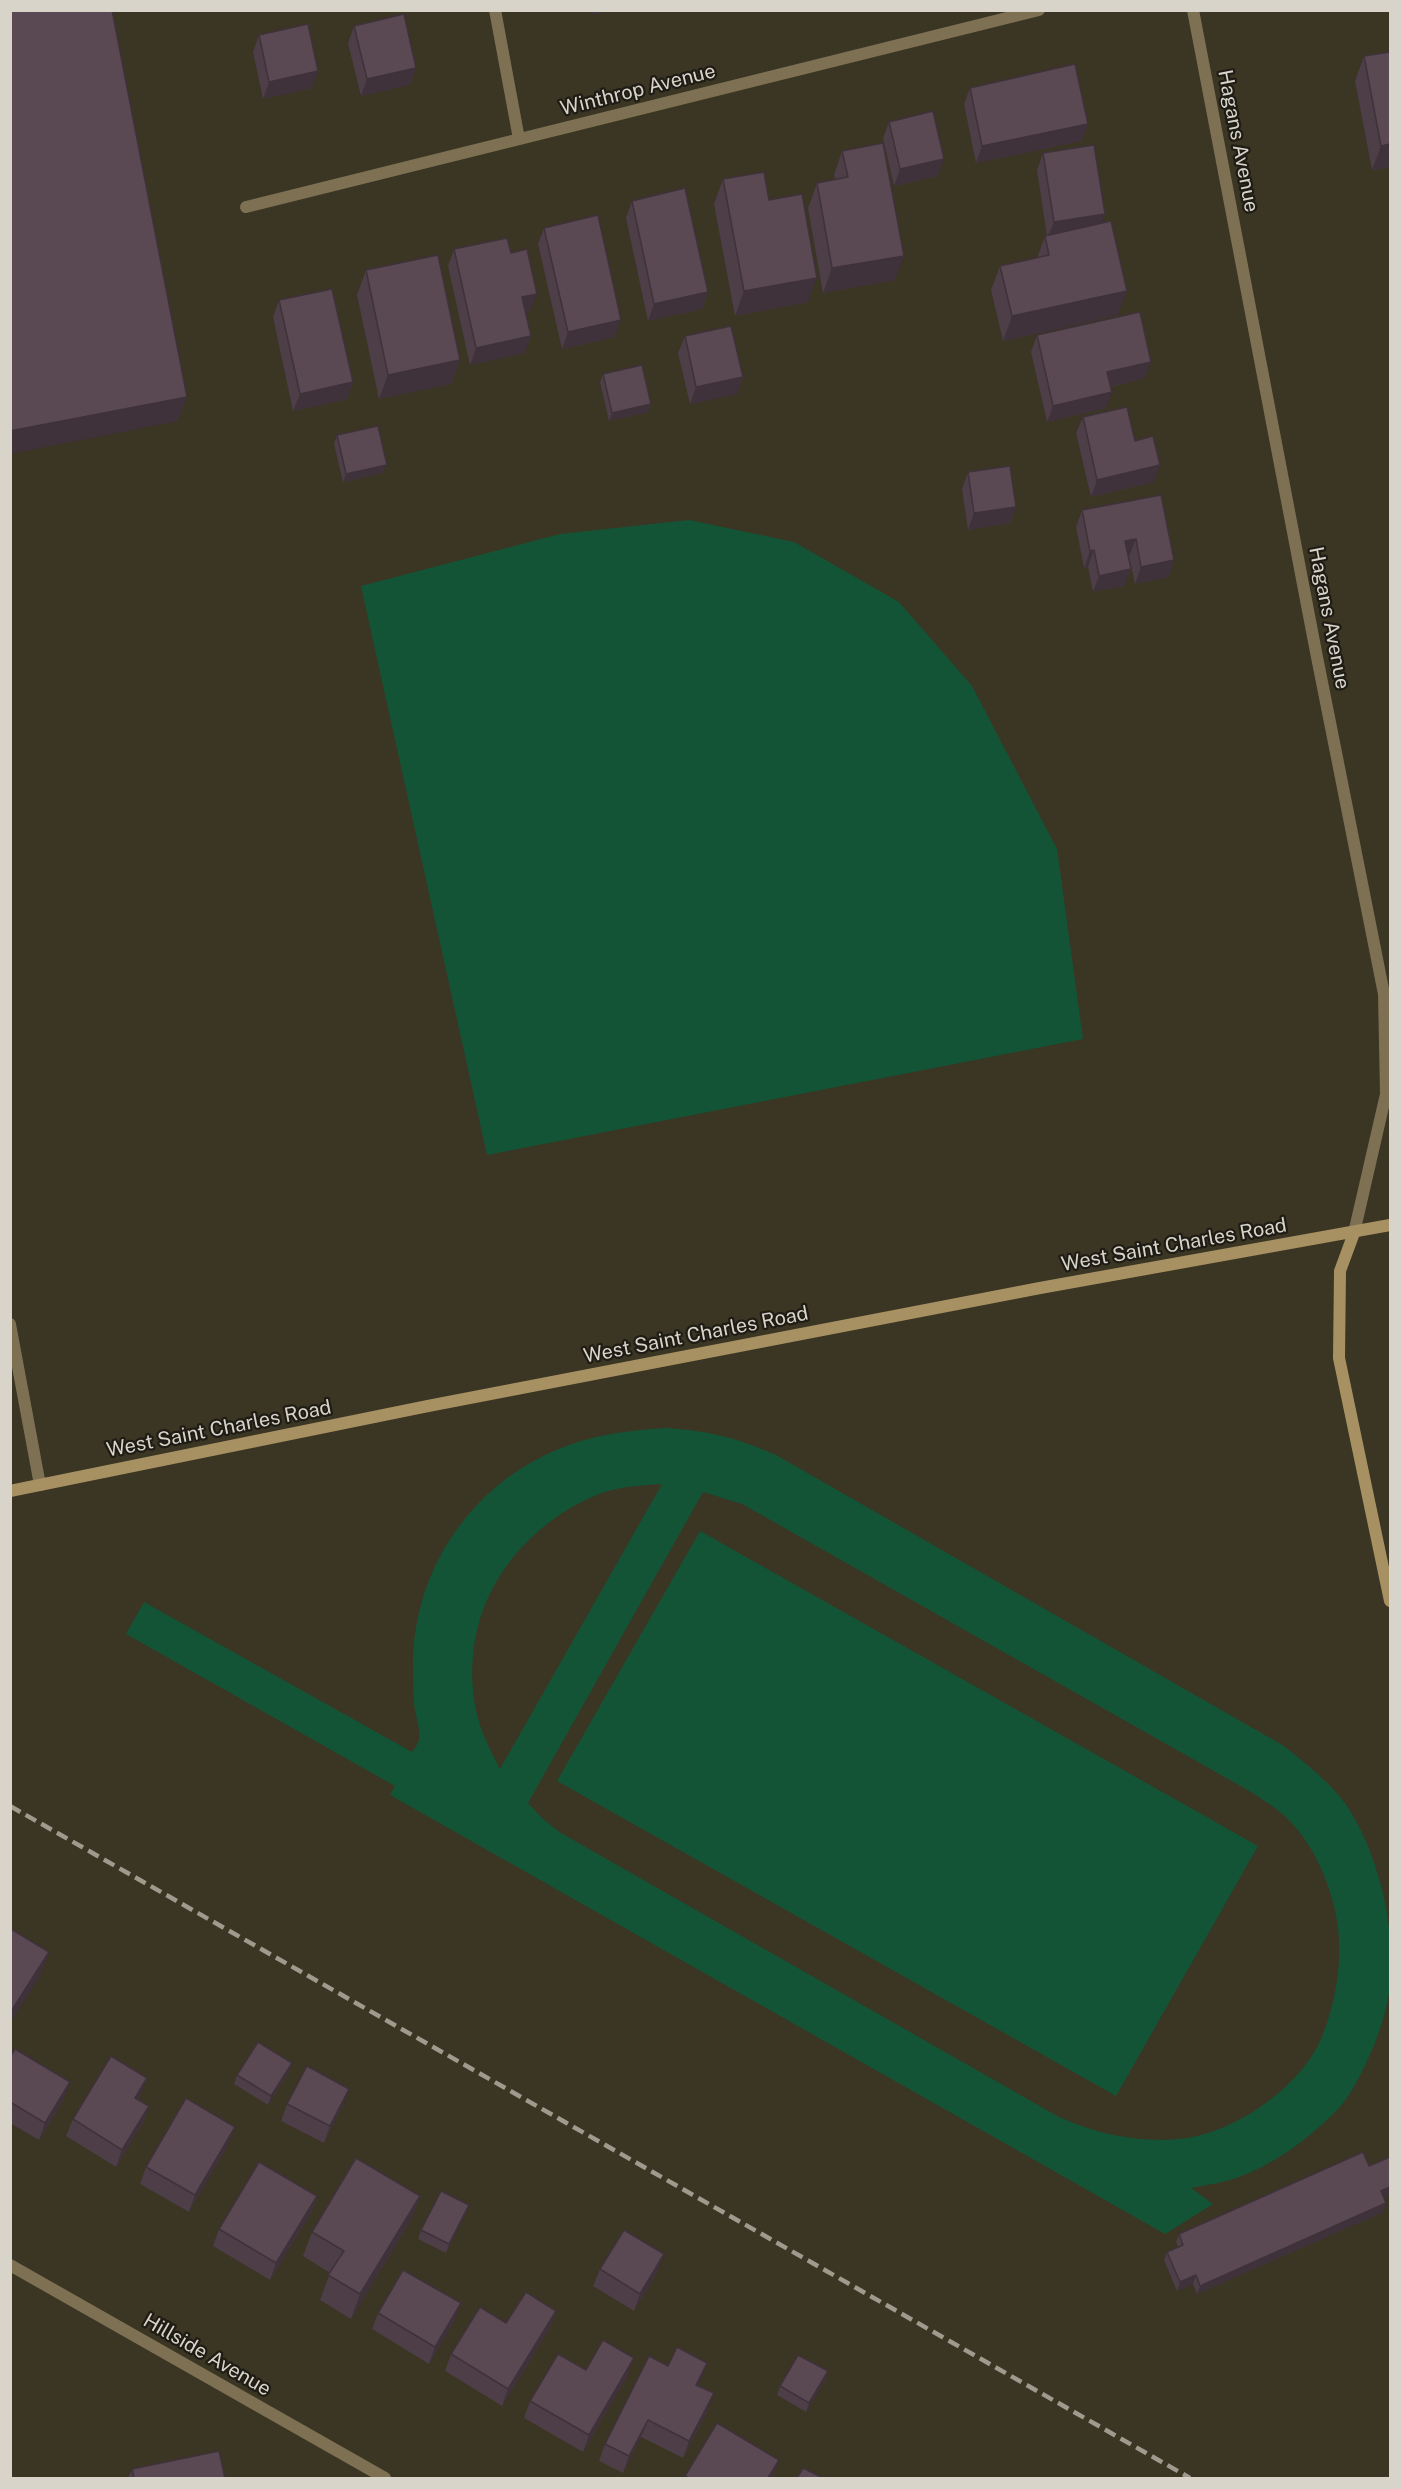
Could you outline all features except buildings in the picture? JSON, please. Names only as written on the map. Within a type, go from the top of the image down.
[{"type":"main road","name":"West Saint Charles Road","points":[[10,1491],[428,1406],[1028,1290],[1390,1225]]},
{"type":"main road","points":[[1354,1233],[1340,1271],[1339,1358],[1390,1601]]},
{"type":"street","points":[[495,10],[519,139]]},
{"type":"street","name":"Winthrop Avenue","points":[[246,207],[1039,10]]},
{"type":"street","name":"Hagans Avenue","points":[[1193,10],[1313,640],[1384,993],[1386,1094],[1354,1233]]},
{"type":"street","points":[[10,1324],[40,1485]]},
{"type":"street","name":"Hillside Avenue","points":[[10,2265],[385,2478]]},
{"type":"green space","points":[[689,520],[794,542],[899,602],[972,686],[1057,849],[1083,1039],[487,1155],[361,586],[560,534]]},
{"type":"green space","points":[[665,1428],[722,1436],[776,1455],[1284,1746],[1325,1781],[1347,1806],[1369,1848],[1384,1897],[1391,1947],[1389,1994],[1380,2028],[1357,2081],[1334,2113],[1301,2142],[1263,2167],[1231,2180],[1191,2188],[1213,2204],[1165,2234],[390,1795],[395,1786],[126,1634],[144,1602],[412,1752],[419,1740],[413,1682],[413,1659],[418,1620],[428,1583],[444,1549],[465,1518],[491,1491],[521,1468],[555,1451],[601,1436]],"holes":[[[662,1484],[500,1769],[480,1725],[473,1682],[473,1655],[477,1629],[485,1604],[497,1581],[530,1539],[551,1521],[574,1506],[616,1489]],[[703,1492],[742,1504],[1251,1792],[1291,1822],[1308,1843],[1326,1881],[1337,1922],[1339,1956],[1332,2007],[1321,2039],[1311,2057],[1283,2089],[1246,2116],[1226,2126],[1187,2138],[1137,2139],[1090,2129],[1059,2117],[561,1833],[543,1819],[528,1803]]]},
{"type":"green space","points":[[700,1531],[1258,1846],[1116,2096],[557,1781]]},
{"type":"railway","points":[[10,1806],[1190,2478]]}]
